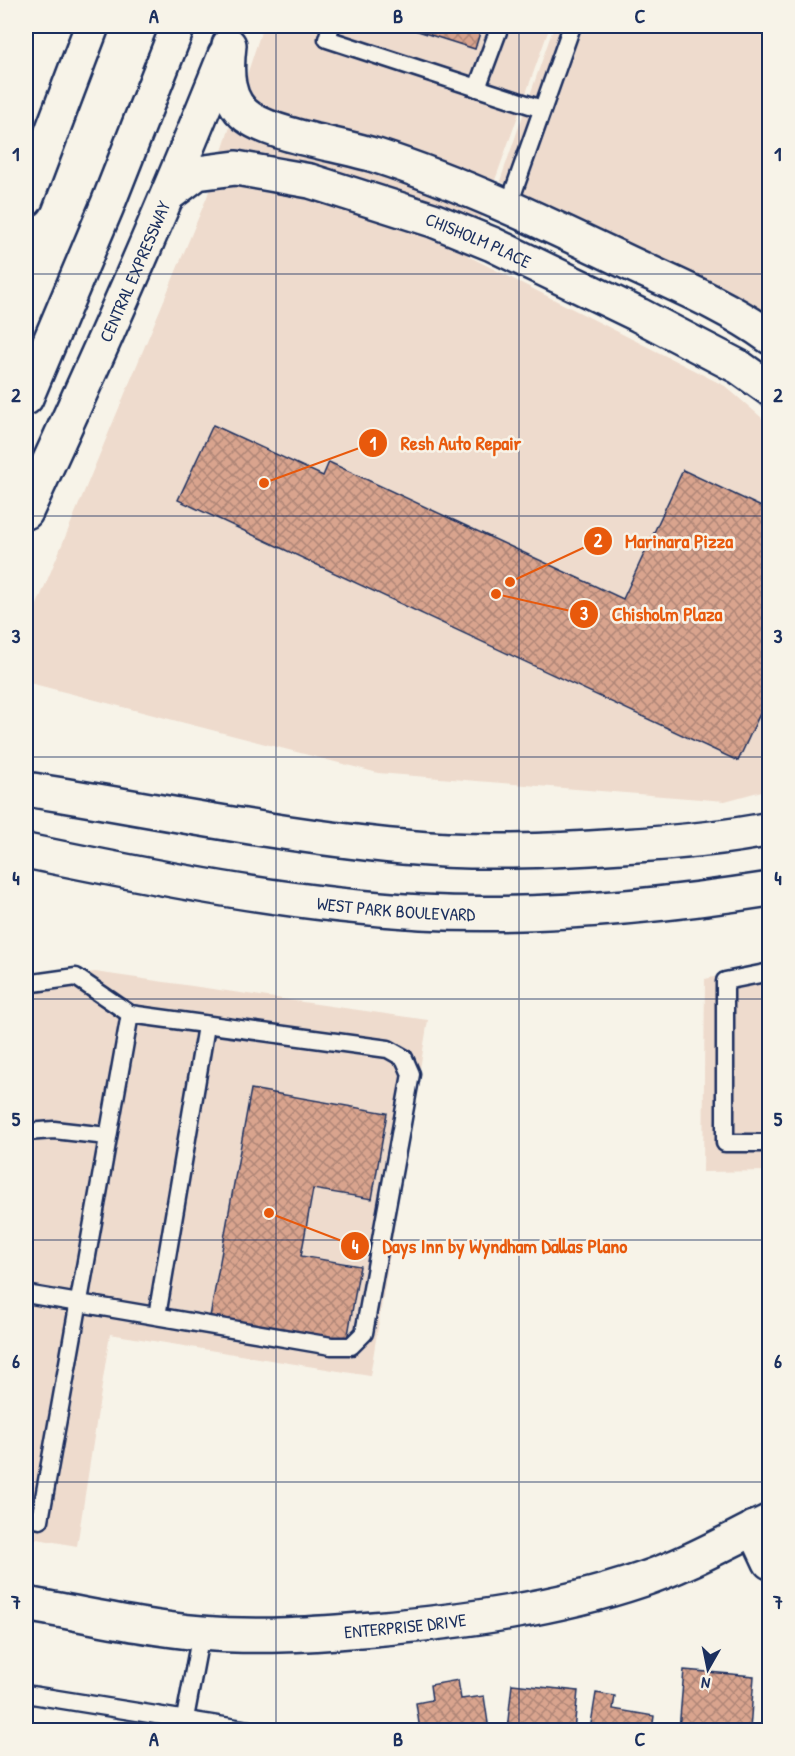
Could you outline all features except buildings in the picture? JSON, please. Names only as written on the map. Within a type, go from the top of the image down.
[{"type":"main road","points":[[26,200],[92,26]]},
{"type":"main road","points":[[26,398],[107,206],[178,26]]},
{"type":"main road","points":[[232,35],[228,86],[238,107],[250,118],[270,127],[378,156],[508,207],[705,301],[770,337]]},
{"type":"main road","name":"CENTRAL EXPRESSWAY","points":[[26,512],[107,337],[169,194],[232,35]]},
{"type":"main road","name":"CHISHOLM PLACE","points":[[169,194],[197,173],[236,168],[310,181],[433,220],[492,244],[739,368],[770,389]]},
{"type":"main road","points":[[492,244],[508,207]]},
{"type":"main road","points":[[26,789],[331,839],[405,848],[484,851],[573,850],[672,843],[770,828]]},
{"type":"main road","name":"WEST PARK BOULEVARD","points":[[26,851],[156,878],[314,902],[421,912],[509,913],[593,910],[687,902],[770,889]]},
{"type":"main road","points":[[762,1525],[770,1562]]},
{"type":"main road","name":"ENTERPRISE DRIVE","points":[[26,1604],[201,1633],[258,1635],[341,1632],[426,1624],[522,1611],[587,1597],[644,1579],[762,1525]]},
{"type":"lane","points":[[331,26],[327,39],[542,110]]},
{"type":"lane","points":[[477,88],[500,26]]},
{"type":"lane","points":[[508,207],[572,26]]},
{"type":"lane","points":[[770,972],[724,981],[724,993],[725,1143],[770,1143]]},
{"type":"lane","points":[[26,984],[76,976],[130,1014],[388,1049],[405,1058],[411,1074],[364,1333],[351,1346],[331,1346],[26,1294]]},
{"type":"lane","points":[[26,1517],[40,1520],[130,1014]]},
{"type":"lane","points":[[157,1316],[206,1026]]},
{"type":"lane","points":[[26,1132],[54,1130],[107,1136]]},
{"type":"lane","points":[[184,1725],[201,1633]]},
{"type":"lane","points":[[26,1694],[184,1725],[249,1731]]},
{"type":"shaded area","points":[[263,26],[550,26],[468,256],[725,386],[769,424],[769,789],[725,801],[378,773],[26,682],[26,631],[207,197]]},
{"type":"shaded area","points":[[554,26],[769,26],[769,324],[500,181]]},
{"type":"shaded area","points":[[769,965],[769,1171],[703,1172],[705,979]]},
{"type":"shaded area","points":[[95,972],[428,1020],[370,1376],[110,1334],[77,1546],[26,1537],[26,981]]},
{"type":"place","name":"Resh Auto Repair","points":[[264,483]]},
{"type":"place","name":"Marinara Pizza","points":[[510,582]]},
{"type":"place","name":"Chisholm Plaza","points":[[496,594]]},
{"type":"place","name":"Days Inn by Wyndham Dallas Plano","points":[[269,1213]]}]
